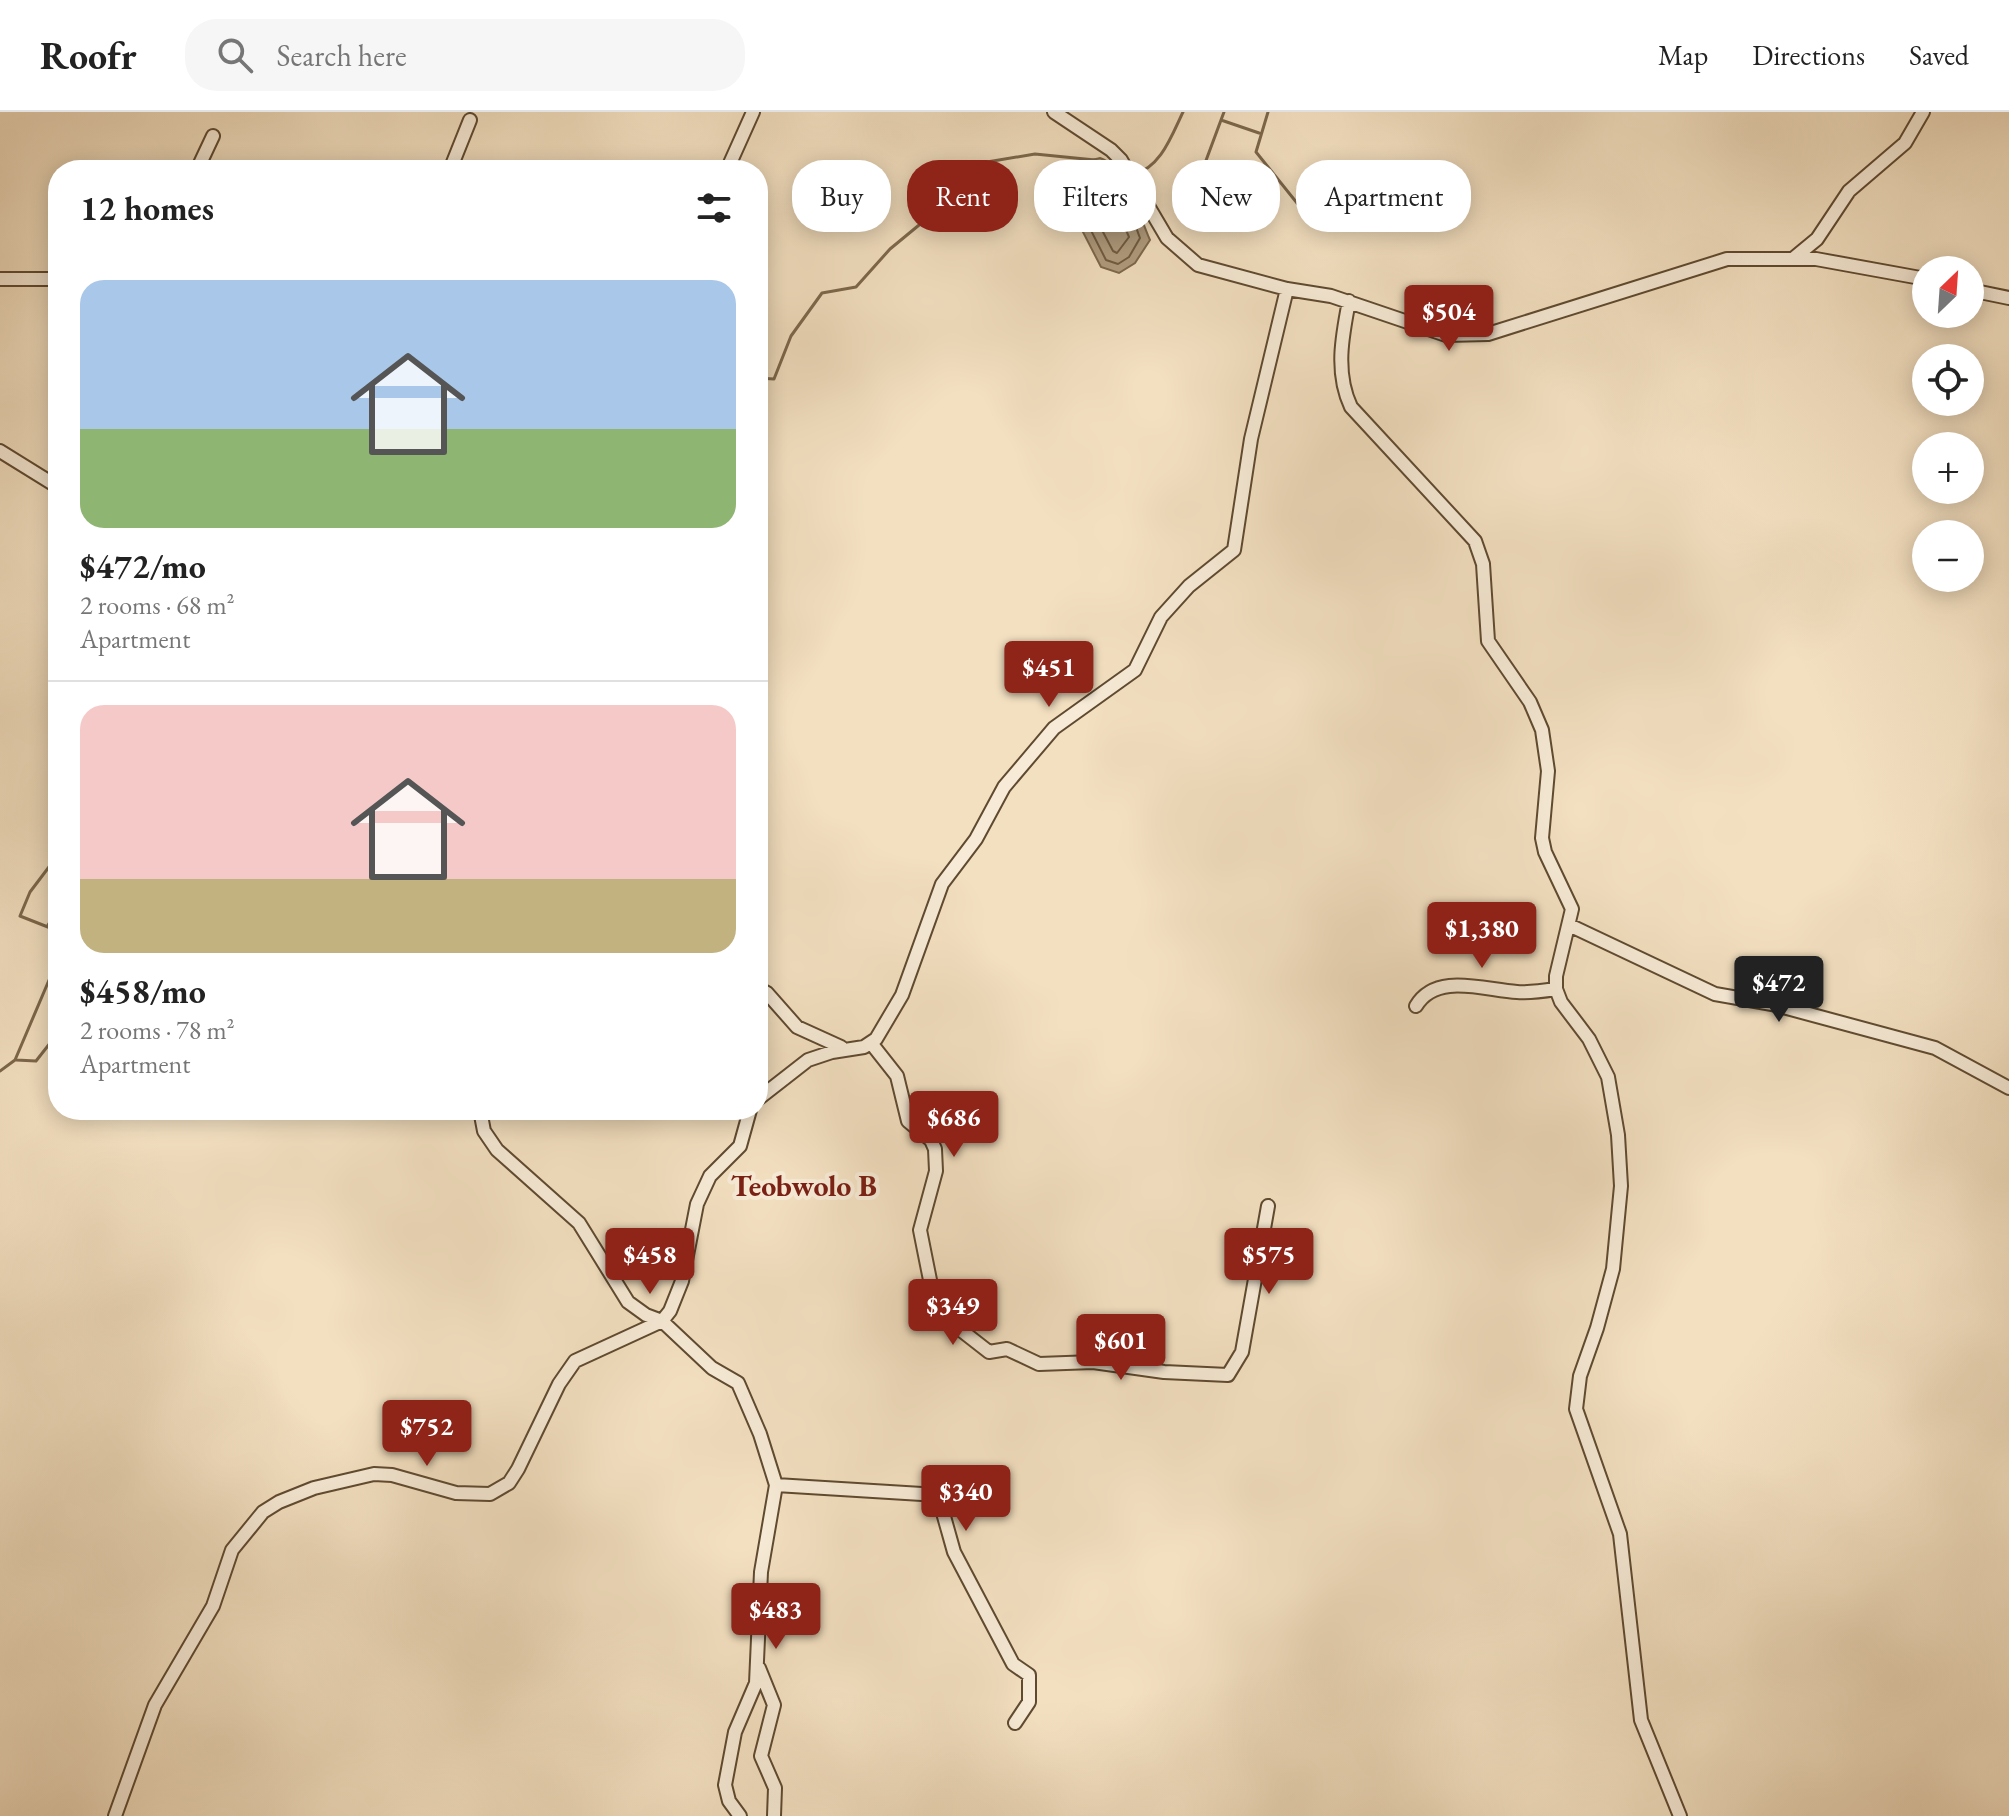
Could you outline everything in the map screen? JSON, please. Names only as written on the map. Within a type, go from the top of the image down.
[{"type":"street","points":[[731,160],[753,112]]},
{"type":"street","points":[[1054,112],[1121,160],[1154,221],[1181,253],[1198,265],[1287,289],[1349,301],[1430,332],[1475,336],[1727,259],[1816,259],[1912,276]]},
{"type":"street","points":[[1794,258],[1817,239],[1849,191],[1905,143],[1923,112]]},
{"type":"street","points":[[454,160],[470,120]]},
{"type":"street","points":[[202,160],[213,136]]},
{"type":"street","points":[[0,279],[48,279]]},
{"type":"street","points":[[768,1091],[808,1060],[871,1043],[885,1028],[902,995],[942,884],[976,839],[1004,787],[1054,728],[1135,670],[1161,617],[1189,586],[1234,550],[1251,439],[1287,289]]},
{"type":"street","points":[[1984,293],[2009,298]]},
{"type":"street","points":[[1349,301],[1341,350],[1341,378],[1351,407],[1481,550],[1488,641],[1530,702],[1542,730],[1548,771],[1542,838],[1545,852],[1570,902],[1572,914],[1556,976],[1556,989],[1561,1002],[1589,1039],[1610,1084],[1622,1197],[1613,1269],[1580,1376],[1576,1409],[1620,1534],[1641,1720],[1680,1816]]},
{"type":"street","points":[[0,451],[48,481]]},
{"type":"street","points":[[1569,925],[1715,994],[1772,1004],[1928,1045],[1988,1074],[2009,1088]]},
{"type":"street","points":[[1416,1006],[1423,994],[1445,985],[1520,993],[1556,989]]},
{"type":"street","points":[[768,994],[797,1027],[828,1044],[850,1050]]},
{"type":"street","points":[[871,1043],[897,1076],[908,1121],[931,1140],[935,1149],[936,1171],[920,1230],[935,1305],[939,1313],[989,1352],[1007,1349],[1039,1364],[1119,1364],[1164,1372],[1228,1375],[1242,1352],[1268,1206]]},
{"type":"street","points":[[482,1120],[484,1131],[497,1150],[579,1223],[628,1302],[646,1315],[662,1321],[712,1368],[738,1383],[760,1434],[776,1485],[761,1572],[758,1666],[751,1697],[735,1732],[725,1785],[729,1801],[740,1816]]},
{"type":"street","points":[[115,1816],[155,1705],[213,1606],[232,1550],[263,1512],[314,1488],[374,1474],[392,1475],[420,1485],[471,1496],[490,1494],[509,1483],[559,1384],[575,1361],[662,1321],[670,1311],[682,1281],[697,1204],[710,1176],[740,1146],[747,1120]]},
{"type":"street","points":[[776,1485],[938,1495],[954,1552],[1013,1664],[1029,1675],[1029,1702],[1015,1723]]},
{"type":"street","points":[[758,1666],[774,1705],[761,1756],[775,1788],[774,1816]]},
{"type":"water","points":[[1083,232],[1147,232],[1150,240],[1135,263],[1119,273],[1101,267]]},
{"type":"waterway","points":[[1156,160],[1183,112]]},
{"type":"waterway","points":[[1206,160],[1224,112]]},
{"type":"waterway","points":[[1268,112],[1256,152],[1296,202]]},
{"type":"waterway","points":[[1221,120],[1259,133]]},
{"type":"waterway","points":[[768,379],[774,379],[791,336],[822,293],[856,287],[890,249],[947,202],[987,162],[1035,154],[1095,160]]},
{"type":"waterway","points":[[48,868],[30,892],[20,916],[48,927]]},
{"type":"waterway","points":[[0,1071],[15,1060],[48,982]]},
{"type":"waterway","points":[[16,1060],[36,1061],[48,1046]]},
{"type":"district","name":"Teobwolo B","points":[[804,1185]]}]
